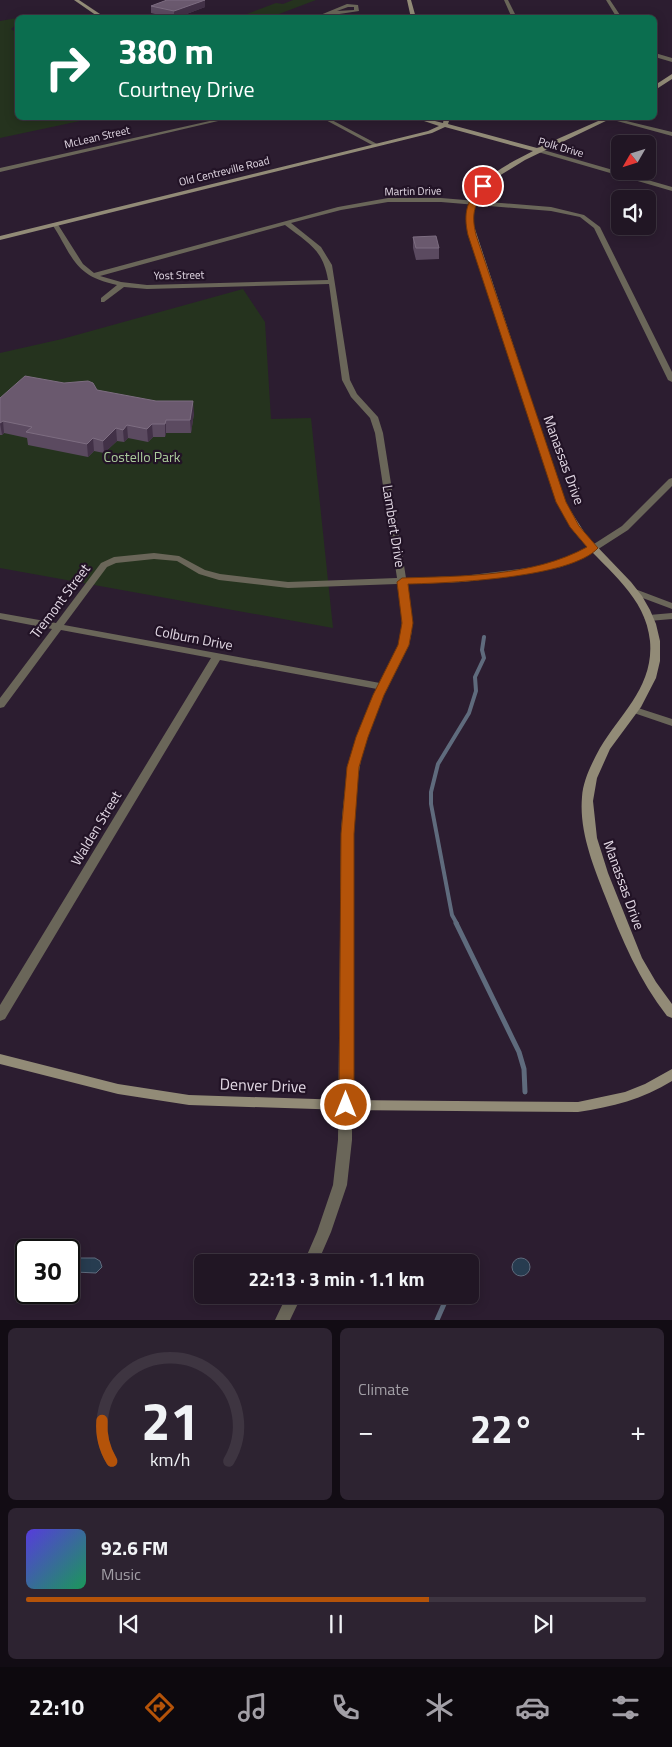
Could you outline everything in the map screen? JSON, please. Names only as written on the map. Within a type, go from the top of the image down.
[{"type":"main road","points":[[76,0],[99,15]]},
{"type":"main road","points":[[409,0],[413,15]]},
{"type":"main road","points":[[657,87],[672,76]]},
{"type":"main road","name":"Polk Drive","points":[[426,120],[540,151]]},
{"type":"main road","points":[[445,125],[446,120]]},
{"type":"main road","points":[[472,202],[479,190],[494,176],[540,151],[605,120]]},
{"type":"main road","name":"Old Centreville Road","points":[[0,238],[430,132],[445,125]]},
{"type":"main road","name":"Manassas Drive","points":[[472,202],[469,220],[472,235],[561,502],[575,527],[593,548],[622,576],[644,605],[655,640],[653,671],[648,689],[597,764],[587,800],[589,824],[597,860],[632,952],[657,995],[672,1013]]},
{"type":"main road","name":"Denver Drive","points":[[0,1059],[48,1073],[146,1095],[241,1103],[578,1107],[609,1103],[629,1097],[653,1087],[672,1074]]},
{"type":"street","points":[[506,0],[514,15]]},
{"type":"street","points":[[608,0],[618,15]]},
{"type":"street","points":[[322,15],[327,13],[349,5],[356,6],[357,10],[327,13]]},
{"type":"street","points":[[657,56],[672,60]]},
{"type":"street","name":"McLean Street","points":[[0,170],[219,120]]},
{"type":"street","points":[[329,120],[376,145]]},
{"type":"street","points":[[617,120],[672,134]]},
{"type":"street","name":"Polk Drive","points":[[540,151],[672,189]]},
{"type":"street","name":"Martin Drive","points":[[94,275],[349,206],[378,201],[423,199],[562,210],[578,214],[591,221],[597,227],[672,380]]},
{"type":"street","name":"Lambert Drive","points":[[287,223],[319,248],[329,265],[346,380],[354,395],[374,417],[380,433],[407,616],[407,632],[404,645],[383,688],[358,748],[349,795],[347,834],[345,1140],[340,1185],[314,1254]]},
{"type":"street","name":"Yost Street","points":[[55,224],[80,264],[94,275],[123,284],[147,287],[331,282]]},
{"type":"street","points":[[104,300],[123,284]]},
{"type":"street","name":"Tremont Street","points":[[0,705],[104,565],[120,558],[167,557],[189,563],[210,575],[288,585],[463,579],[527,571],[573,560],[593,548],[625,528],[672,481]]},
{"type":"street","points":[[635,592],[672,606]]},
{"type":"street","name":"Colburn Drive","points":[[0,616],[383,688]]},
{"type":"street","points":[[649,618],[672,616]]},
{"type":"street","name":"Walden Street","points":[[0,1016],[218,657]]},
{"type":"street","points":[[635,710],[672,724]]},
{"type":"street","points":[[282,1320],[290,1304]]},
{"type":"green space","points":[[293,0],[316,0],[276,15],[244,15],[276,3],[283,4]]},
{"type":"green space","points":[[15,18],[15,26],[11,29],[15,32],[15,120],[85,120],[0,138],[0,21]]},
{"type":"green space","name":"Costello Park","points":[[243,289],[265,322],[271,419],[311,418],[333,628],[0,568],[0,353],[62,339]]},
{"type":"water","points":[[80,1258],[95,1258],[100,1261],[102,1267],[96,1273],[80,1272]]},
{"type":"water","points":[[521,1258],[527,1261],[530,1267],[527,1273],[521,1276],[515,1273],[512,1267],[515,1261]]},
{"type":"building","points":[[167,0],[205,0],[174,11],[151,6]]},
{"type":"building","points":[[436,236],[439,248],[416,248],[413,237]]},
{"type":"building","points":[[25,376],[64,383],[88,381],[93,383],[97,390],[156,401],[193,401],[190,420],[166,420],[165,424],[152,424],[147,429],[127,425],[123,430],[116,428],[103,441],[93,438],[87,444],[26,432],[32,427],[3,421],[0,423],[0,398]]},
{"type":"waterway","points":[[457,924],[452,915],[431,804],[431,792],[438,764],[469,713],[476,691],[475,677],[484,658],[482,650],[484,637]]},
{"type":"waterway","points":[[456,923],[519,1052],[524,1069],[525,1092]]},
{"type":"waterway","points":[[437,1320],[444,1304]]},
{"type":"route","points":[[346,1105],[347,834],[349,795],[353,767],[362,737],[379,695],[404,645],[408,623],[402,582],[495,576],[550,567],[573,560],[593,548],[575,527],[561,502],[472,235],[469,220],[470,210],[472,202],[483,186]]}]
